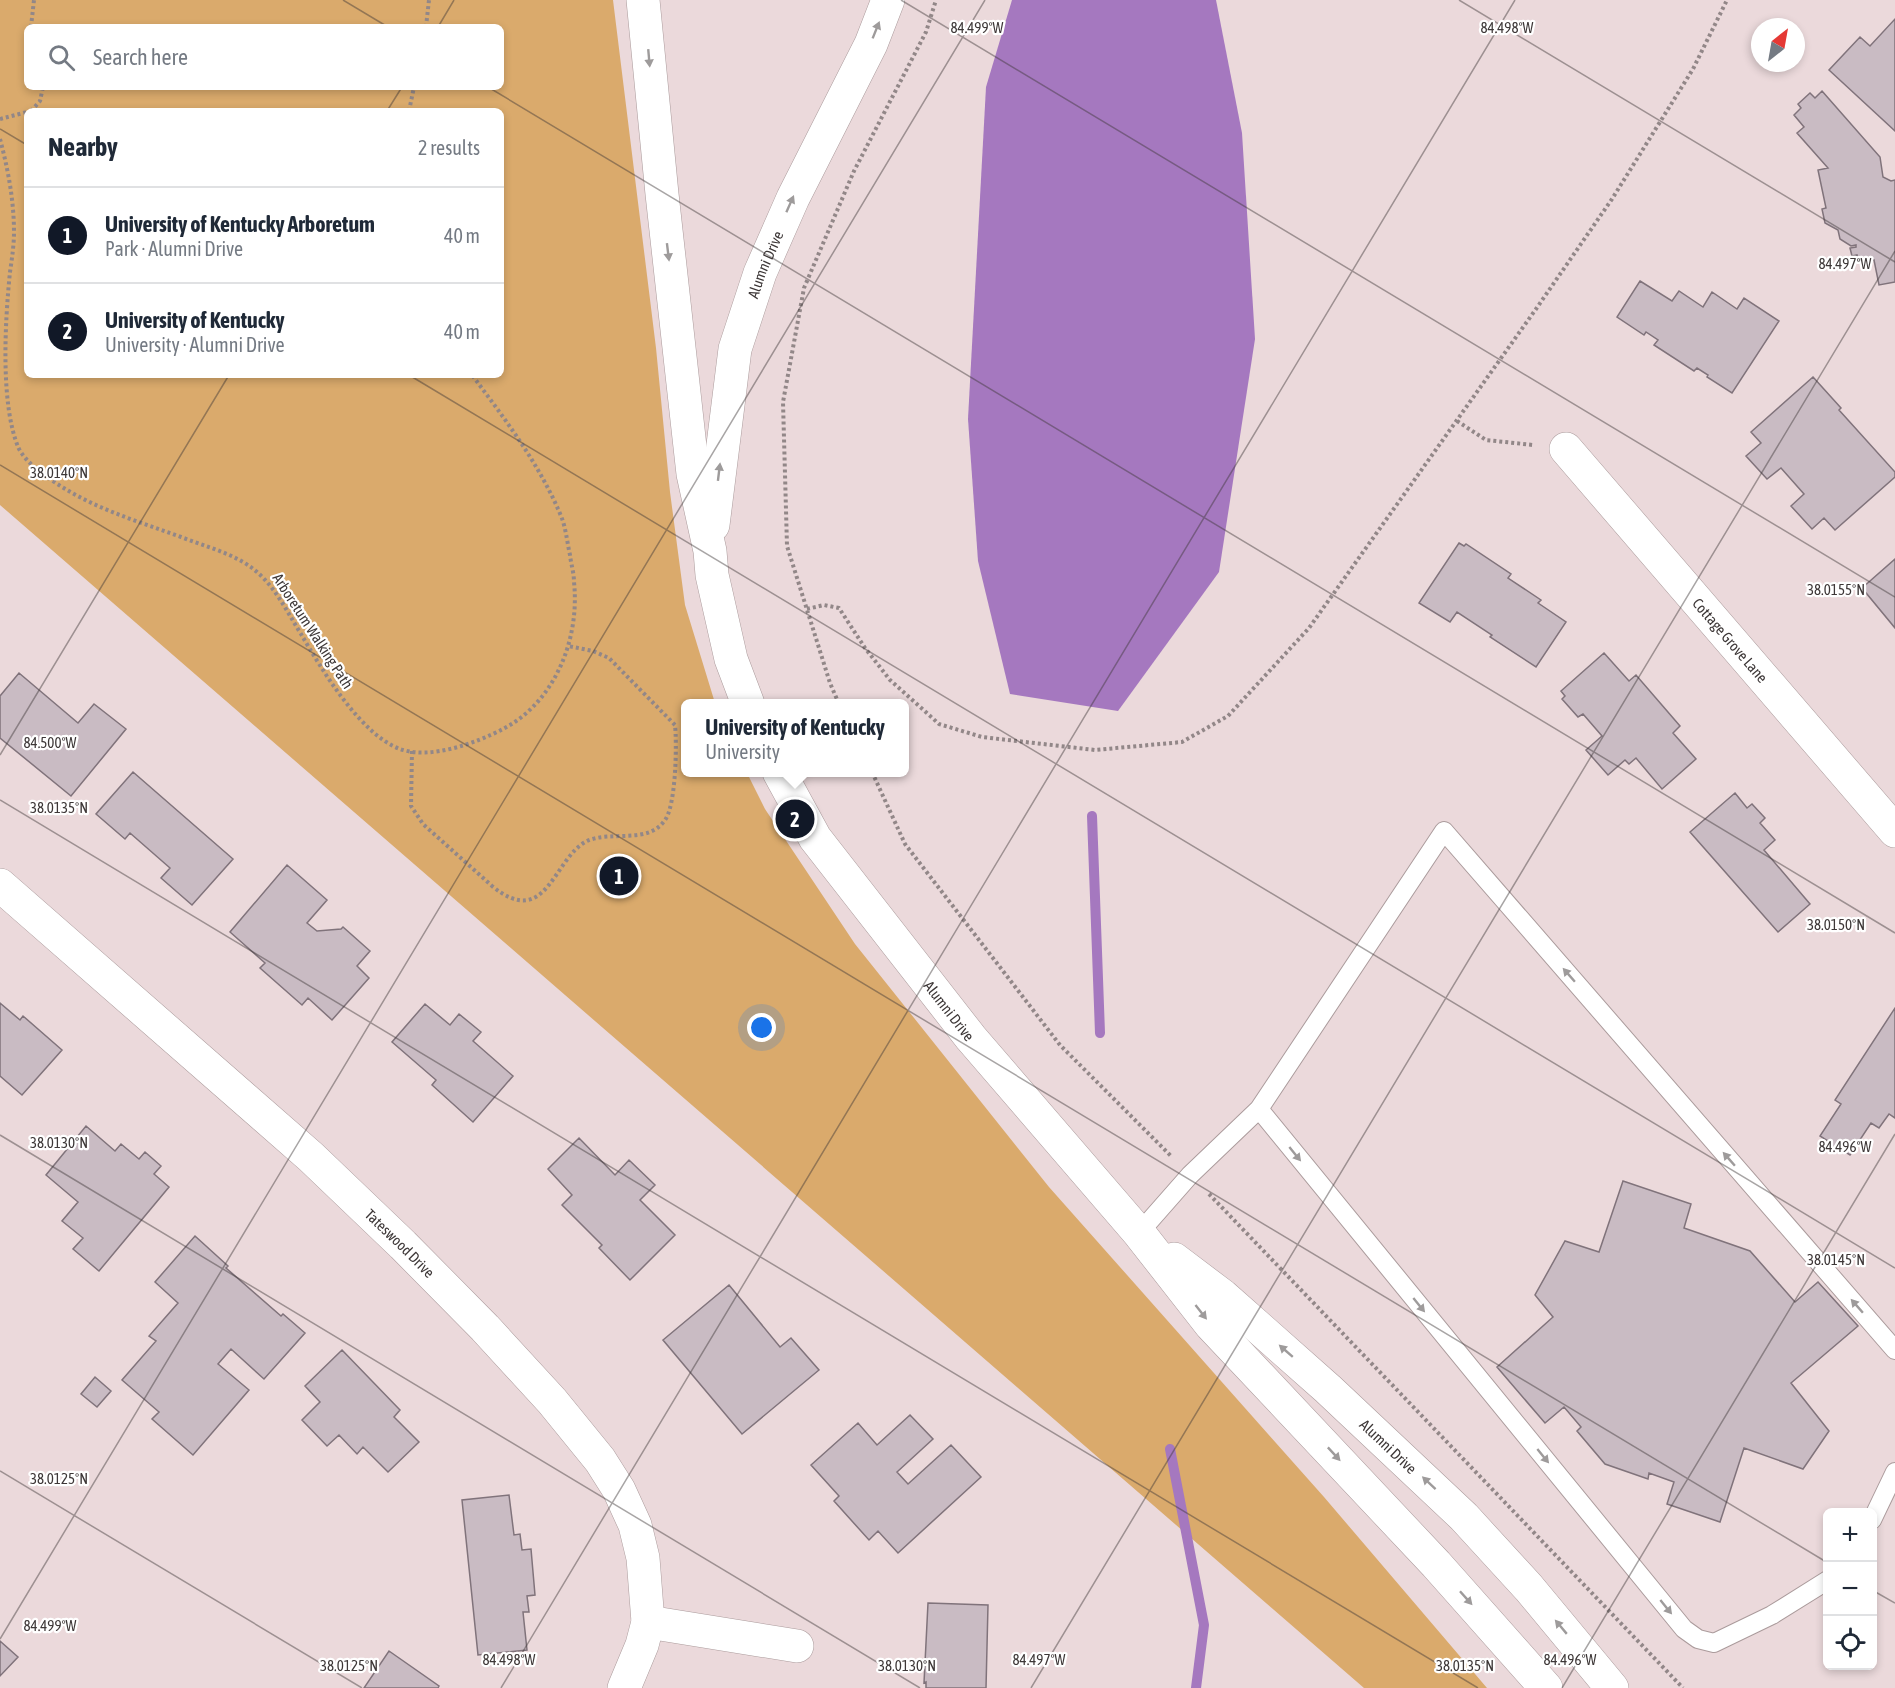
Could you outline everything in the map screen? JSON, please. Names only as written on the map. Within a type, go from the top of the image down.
[{"type":"main road","name":"Alumni Drive","points":[[643,0],[693,474],[730,659],[746,699]]},
{"type":"main road","name":"Alumni Drive","points":[[710,551],[735,349],[760,273],[793,198],[871,44],[888,0]]},
{"type":"main road","name":"Cottage Grove Lane","points":[[1566,448],[1895,831]]},
{"type":"main road","name":"Alumni Drive","points":[[782,777],[815,838],[964,1029],[1139,1233],[1211,1325],[1436,1564],[1546,1688]]},
{"type":"main road","name":"Tateswood Drive","points":[[0,885],[311,1157],[403,1245],[485,1328],[552,1401],[600,1461],[619,1490],[635,1525],[643,1558],[648,1622],[642,1646],[624,1688]]},
{"type":"main road","name":"Alumni Drive","points":[[1139,1233],[1223,1296],[1328,1389],[1464,1517],[1529,1588],[1611,1688]]},
{"type":"main road","points":[[648,1622],[797,1646]]},
{"type":"lane","points":[[1139,1233],[1190,1175],[1258,1109],[1444,831],[1895,1350]]},
{"type":"lane","points":[[1258,1109],[1684,1629],[1698,1639],[1714,1643],[1772,1615],[1823,1583]]},
{"type":"lane","points":[[1877,1510],[1895,1472]]},
{"type":"path","points":[[32,24],[34,0]]},
{"type":"path","points":[[426,24],[429,0]]},
{"type":"path","points":[[837,699],[787,546],[783,402],[804,288],[854,171],[926,32],[936,0]]},
{"type":"path","points":[[807,609],[824,605],[839,608],[865,648],[890,680],[939,724],[982,737],[1095,750],[1182,742],[1228,716],[1309,628],[1612,199],[1693,69],[1726,0]]},
{"type":"path","points":[[33,108],[40,101],[42,90]]},
{"type":"path","points":[[410,108],[413,90]]},
{"type":"path","points":[[0,119],[24,113]]},
{"type":"path","name":"Arboretum Walking Path","points":[[0,139],[12,200],[14,234],[6,311],[2,390],[9,423],[19,449],[36,470],[96,507],[213,548],[243,562],[263,576],[277,593],[350,709],[374,733],[400,749],[424,753],[484,739],[515,723],[543,697],[557,676],[568,646],[574,615],[575,582],[563,520],[525,450],[474,378]]},
{"type":"path","points":[[1457,421],[1486,440],[1566,448]]},
{"type":"path","points":[[412,751],[411,806],[414,813],[423,824],[501,894],[512,899],[532,898],[541,893],[549,886],[574,851],[587,841],[640,834],[658,828],[668,816],[670,808],[674,778],[675,724],[609,658],[593,651],[568,646]]},
{"type":"path","points":[[874,777],[905,844],[1060,1045],[1190,1175],[1683,1688]]},
{"type":"shaded area","points":[[0,0],[613,0],[685,605],[714,699],[681,699],[681,777],[749,777],[765,809],[855,944],[1049,1187],[1324,1497],[1487,1688],[1364,1688],[0,505]]},
{"type":"shaded area","points":[[1012,0],[1216,0],[1242,133],[1255,339],[1219,572],[1118,711],[1010,694],[978,561],[968,419],[986,87]]},
{"type":"building","points":[[1895,19],[1895,131],[1829,70],[1860,37],[1870,46]]},
{"type":"building","points":[[1822,91],[1880,157],[1883,177],[1891,181],[1895,180],[1895,282],[1879,285],[1874,260],[1859,263],[1857,255],[1852,256],[1850,248],[1856,245],[1851,246],[1840,239],[1838,230],[1825,223],[1822,209],[1826,208],[1818,170],[1828,168],[1797,133],[1804,127],[1794,115],[1801,108],[1798,104],[1810,93],[1815,98]]},
{"type":"building","points":[[1640,281],[1672,301],[1679,291],[1703,307],[1712,292],[1737,309],[1744,298],[1779,321],[1732,393],[1697,368],[1694,371],[1654,345],[1658,340],[1646,332],[1644,335],[1617,317]]},
{"type":"building","points":[[1813,377],[1841,408],[1839,410],[1895,472],[1895,477],[1835,530],[1824,518],[1812,529],[1791,506],[1804,494],[1781,468],[1767,479],[1746,456],[1761,443],[1751,432]]},
{"type":"building","points":[[1459,543],[1464,546],[1466,544],[1511,574],[1508,578],[1541,600],[1538,603],[1566,622],[1536,667],[1457,612],[1450,622],[1419,603]]},
{"type":"building","points":[[1895,559],[1895,628],[1862,588]]},
{"type":"building","points":[[1604,653],[1629,681],[1636,675],[1680,726],[1673,733],[1696,759],[1662,789],[1636,758],[1629,764],[1625,760],[1608,775],[1586,750],[1602,736],[1583,714],[1578,717],[1562,699],[1565,696],[1561,691]]},
{"type":"building","points":[[19,673],[78,723],[94,704],[126,729],[71,796],[0,738],[0,696]]},
{"type":"building","points":[[133,772],[233,859],[192,905],[161,878],[170,868],[130,833],[125,839],[96,814]]},
{"type":"building","points":[[1735,793],[1747,808],[1752,804],[1765,818],[1760,823],[1775,840],[1764,850],[1810,904],[1778,932],[1690,832]]},
{"type":"building","points":[[287,865],[327,900],[307,923],[317,931],[343,927],[370,951],[357,966],[369,978],[332,1020],[308,998],[302,1005],[260,968],[265,963],[230,932]]},
{"type":"building","points":[[0,1003],[20,1020],[23,1016],[62,1050],[22,1095],[0,1076]]},
{"type":"building","points":[[425,1004],[450,1025],[459,1014],[481,1032],[473,1041],[513,1076],[473,1122],[432,1085],[436,1080],[392,1042]]},
{"type":"building","points":[[1895,1008],[1895,1118],[1889,1114],[1879,1128],[1871,1123],[1850,1155],[1827,1144],[1828,1141],[1820,1136],[1841,1104],[1835,1100]]},
{"type":"building","points":[[86,1126],[115,1151],[121,1144],[139,1159],[145,1152],[161,1166],[154,1174],[169,1187],[99,1271],[73,1249],[83,1238],[62,1221],[78,1202],[46,1175]]},
{"type":"building","points":[[579,1138],[615,1175],[629,1160],[655,1185],[640,1200],[675,1235],[630,1280],[599,1248],[602,1245],[562,1205],[572,1195],[548,1169]]},
{"type":"building","points":[[1623,1181],[1691,1204],[1684,1228],[1750,1251],[1795,1302],[1818,1282],[1858,1326],[1791,1383],[1829,1431],[1803,1469],[1744,1448],[1720,1522],[1667,1504],[1674,1482],[1649,1473],[1648,1479],[1605,1464],[1577,1431],[1581,1427],[1564,1407],[1545,1423],[1497,1367],[1553,1317],[1535,1295],[1565,1241],[1599,1252]]},
{"type":"building","points":[[195,1236],[228,1266],[226,1268],[281,1316],[283,1314],[305,1333],[264,1379],[231,1349],[218,1364],[249,1390],[193,1455],[152,1419],[159,1412],[122,1380],[156,1341],[149,1336],[178,1303],[155,1282]]},
{"type":"building","points":[[729,1285],[780,1347],[791,1338],[819,1370],[742,1434],[663,1340]]},
{"type":"building","points":[[342,1350],[400,1410],[394,1417],[419,1442],[388,1472],[363,1447],[357,1454],[339,1435],[327,1446],[302,1420],[320,1402],[305,1386]]},
{"type":"building","points":[[95,1377],[111,1391],[97,1407],[81,1394]]},
{"type":"building","points":[[910,1415],[933,1439],[897,1472],[908,1484],[951,1445],[981,1477],[898,1553],[878,1531],[869,1540],[834,1501],[839,1496],[811,1465],[858,1423],[877,1445]]},
{"type":"building","points":[[509,1495],[514,1535],[520,1534],[522,1550],[531,1549],[535,1595],[527,1596],[529,1612],[523,1612],[527,1650],[478,1655],[462,1500]]},
{"type":"building","points":[[928,1603],[988,1605],[986,1688],[926,1688],[926,1682],[924,1683]]},
{"type":"building","points":[[0,1641],[18,1657],[0,1676]]},
{"type":"building","points":[[389,1651],[439,1686],[438,1688],[364,1688]]},
{"type":"waterway","points":[[1092,816],[1100,1033]]},
{"type":"waterway","points":[[1170,1449],[1204,1625],[1196,1688]]},
{"type":"place","name":"University of Kentucky","points":[[795,819]]},
{"type":"place","name":"University of Kentucky Arboretum","points":[[619,876]]}]
